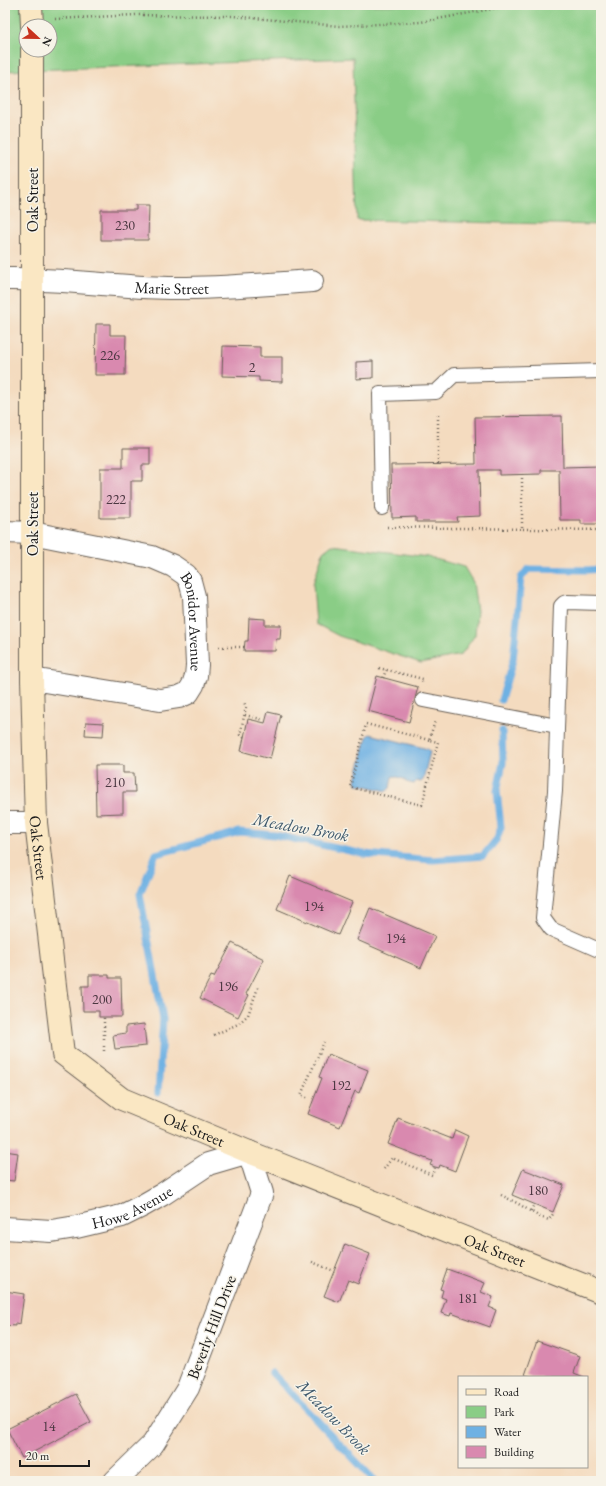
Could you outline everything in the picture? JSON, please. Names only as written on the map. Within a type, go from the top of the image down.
[{"type":"street","name":"Oak Street","points":[[32,58],[32,679],[36,823],[63,1054],[122,1099],[250,1152],[601,1292]]},
{"type":"street","name":"Marie Street","points":[[5,279],[32,279],[170,288],[217,287],[312,281]]},
{"type":"street","points":[[5,532],[32,533]]},
{"type":"street","name":"Bonidor Avenue","points":[[32,533],[152,557],[166,562],[180,570],[190,581],[194,596],[197,664],[196,676],[188,693],[160,700],[32,679]]},
{"type":"street","points":[[5,823],[36,823]]},
{"type":"street","name":"Howe Avenue","points":[[5,1228],[51,1231],[76,1227],[122,1216],[163,1194],[208,1164],[250,1152]]},
{"type":"street","name":"Beverly Hill Drive","points":[[115,1481],[153,1444],[188,1388],[262,1193],[250,1152]]},
{"type":"lane","points":[[382,508],[380,394],[436,392],[454,375],[601,371]]},
{"type":"lane","points":[[601,603],[567,602],[561,606],[555,791],[543,918],[551,929],[601,951]]},
{"type":"lane","points":[[423,700],[557,726]]},
{"type":"path","points":[[32,17],[135,15],[232,16],[339,26],[421,22],[513,5]]},
{"type":"path","points":[[438,414],[438,464]]},
{"type":"path","points":[[522,474],[522,529]]},
{"type":"path","points":[[382,508],[373,516],[374,527],[601,530]]},
{"type":"path","points":[[379,668],[422,679],[420,687],[423,700]]},
{"type":"path","points":[[383,678],[386,670]]},
{"type":"path","points":[[244,702],[246,707],[240,735],[244,737]]},
{"type":"path","points":[[429,740],[440,703]]},
{"type":"path","points":[[245,715],[264,720]]},
{"type":"path","points":[[366,724],[429,740],[438,742],[422,805],[350,787],[366,724]]},
{"type":"path","points":[[214,1035],[238,1024],[248,1015],[259,985]]},
{"type":"path","points":[[104,1017],[104,1051]]},
{"type":"path","points":[[307,1098],[301,1095],[324,1042]]},
{"type":"path","points":[[384,1169],[392,1158],[432,1175],[435,1167]]},
{"type":"path","points":[[501,1195],[517,1202],[540,1218],[549,1220],[553,1214]]},
{"type":"path","points":[[531,1211],[534,1204]]},
{"type":"path","points":[[312,1262],[334,1271]]},
{"type":"green space","points":[[5,5],[601,5],[601,225],[357,220],[353,58],[5,71]]},
{"type":"green space","points":[[332,545],[428,557],[464,567],[473,582],[477,611],[475,635],[461,655],[421,663],[339,636],[316,624],[313,584],[323,552]]},
{"type":"water","points":[[370,734],[428,749],[430,752],[423,780],[421,782],[416,781],[414,784],[394,776],[392,777],[390,788],[387,791],[357,784],[356,780],[367,737]]},
{"type":"building","points":[[136,205],[149,205],[148,240],[101,240],[101,210],[136,210]]},
{"type":"building","points":[[96,324],[110,324],[110,335],[126,335],[125,375],[95,375]]},
{"type":"building","points":[[223,346],[260,347],[260,357],[282,357],[282,382],[259,381],[259,377],[222,376]]},
{"type":"building","points":[[373,361],[373,378],[356,379],[356,362]]},
{"type":"building","points":[[562,416],[563,467],[601,466],[601,524],[581,524],[581,520],[560,520],[559,470],[541,470],[541,474],[499,475],[499,470],[479,470],[480,516],[457,517],[458,522],[416,522],[416,517],[392,518],[391,465],[476,464],[475,417]]},
{"type":"building","points":[[123,448],[150,448],[150,465],[142,465],[142,481],[131,481],[131,518],[100,518],[100,468],[123,468]]},
{"type":"building","points":[[249,618],[265,619],[265,625],[281,625],[280,639],[276,639],[275,651],[244,651],[245,641],[248,641]]},
{"type":"building","points":[[377,676],[418,687],[409,722],[368,711]]},
{"type":"building","points":[[268,712],[281,715],[270,759],[241,751],[248,719],[265,723]]},
{"type":"building","points":[[86,722],[104,723],[103,736],[85,735]]},
{"type":"building","points":[[95,765],[123,765],[123,773],[134,773],[135,792],[123,792],[123,813],[96,814]]},
{"type":"building","points":[[290,876],[352,902],[338,935],[277,909]]},
{"type":"building","points":[[370,908],[435,936],[421,968],[357,940]]},
{"type":"building","points":[[232,943],[264,959],[246,994],[249,995],[238,1017],[200,998],[211,976],[214,977]]},
{"type":"building","points":[[89,975],[109,975],[109,978],[121,978],[122,1017],[99,1017],[99,1011],[83,1011],[82,986],[89,986]]},
{"type":"building","points":[[144,1024],[146,1046],[115,1049],[113,1035],[126,1033],[126,1026]]},
{"type":"building","points":[[328,1054],[368,1070],[359,1093],[355,1091],[340,1127],[308,1114],[322,1078],[319,1077]]},
{"type":"building","points":[[398,1118],[452,1139],[455,1130],[468,1136],[455,1171],[440,1165],[439,1168],[430,1165],[432,1161],[388,1144]]},
{"type":"building","points":[[5,1151],[18,1153],[14,1181],[5,1180]]},
{"type":"building","points":[[523,1169],[564,1185],[553,1212],[512,1195]]},
{"type":"building","points":[[345,1244],[370,1254],[358,1284],[348,1280],[339,1302],[324,1296]]},
{"type":"building","points":[[447,1269],[485,1283],[481,1292],[493,1297],[489,1307],[496,1310],[490,1327],[451,1313],[450,1316],[441,1313],[446,1299],[441,1297],[443,1290],[440,1289]]},
{"type":"building","points":[[5,1291],[24,1294],[20,1324],[15,1323],[15,1326],[5,1325]]},
{"type":"building","points":[[537,1341],[580,1356],[574,1373],[582,1376],[525,1375]]},
{"type":"building","points":[[76,1394],[91,1422],[22,1458],[7,1429]]},
{"type":"waterway","name":"Meadow Brook","points":[[501,700],[513,660],[521,578],[528,569],[601,569]]},
{"type":"waterway","name":"Meadow Brook","points":[[158,1093],[163,1019],[140,894],[156,854],[239,832],[275,835],[364,854],[433,860],[483,856],[497,839],[501,827],[497,791],[503,763],[502,731]]},
{"type":"waterway","name":"Meadow Brook","points":[[272,1373],[375,1481]]}]
